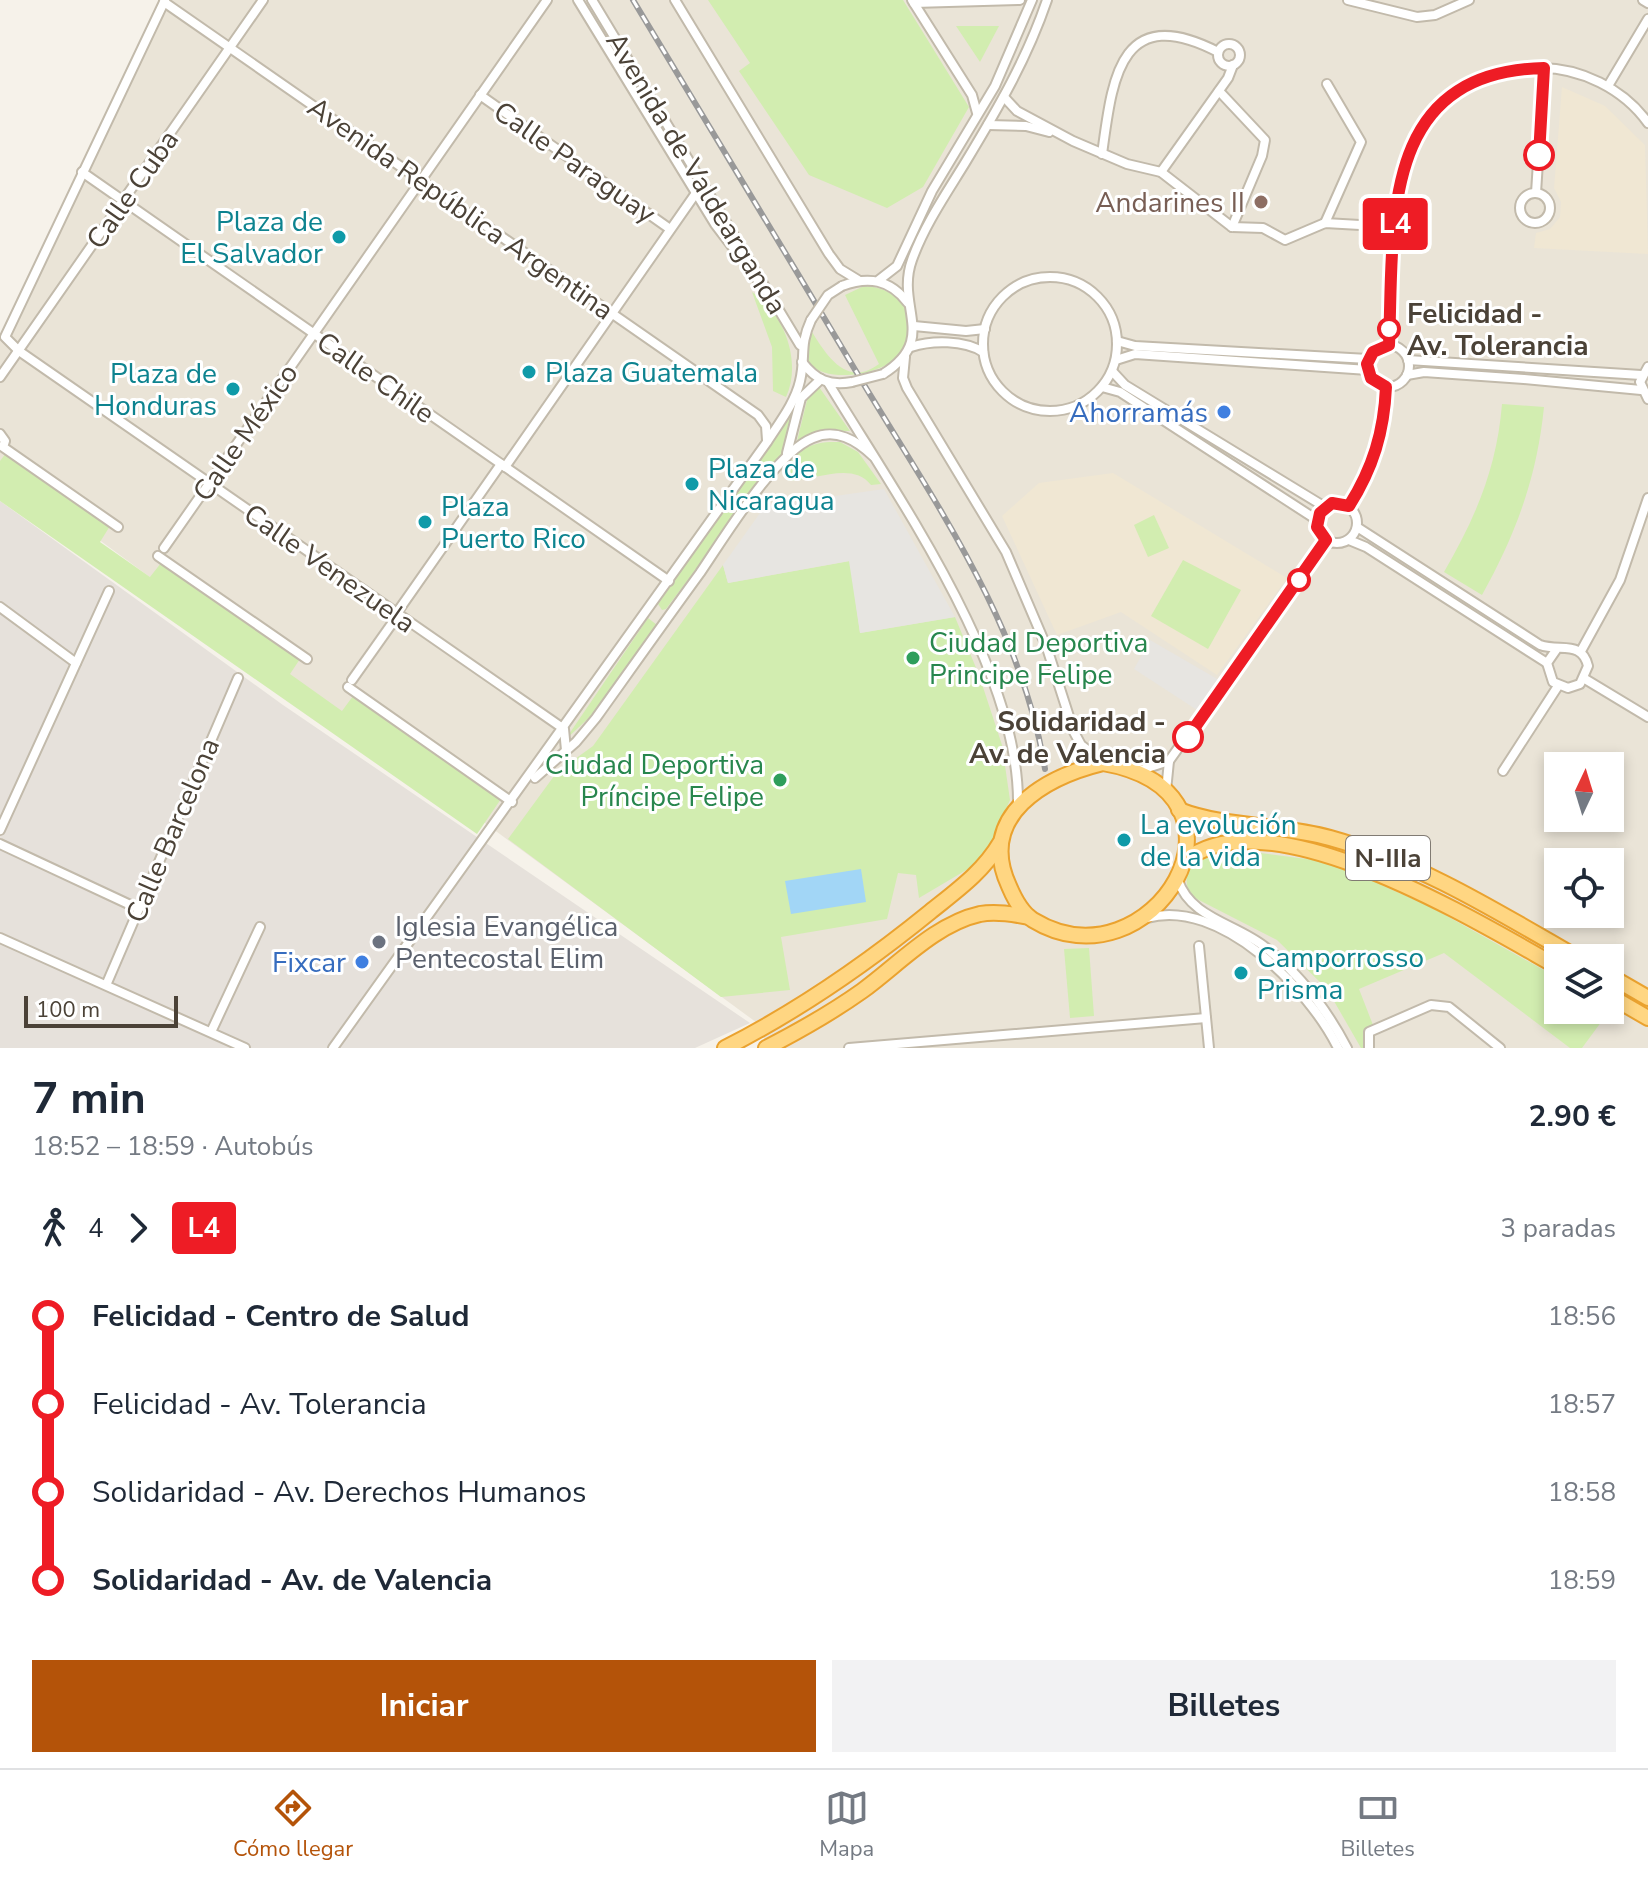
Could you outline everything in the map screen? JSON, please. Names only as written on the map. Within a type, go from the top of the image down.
[{"type":"highway","points":[[725,1048],[818,996],[882,952],[982,868],[1002,839],[1018,806],[1048,781],[1103,763],[1138,771],[1166,791],[1179,810],[1187,830],[1186,860],[1178,880],[1162,904],[1138,920],[1113,930],[1083,934],[1047,927],[1029,917],[998,913],[964,920],[921,945],[862,991],[805,1028],[766,1048]]},
{"type":"highway","name":"N-IIIa","points":[[1179,810],[1211,820],[1306,832],[1385,856],[1446,883],[1553,944]]},
{"type":"highway","points":[[1002,839],[1004,875],[1029,917]]},
{"type":"highway","name":"N-IIIa","points":[[1186,860],[1206,846],[1224,842],[1263,844],[1334,858],[1444,903],[1544,959]]},
{"type":"highway","points":[[1624,984],[1648,998]]},
{"type":"highway","points":[[1624,1004],[1648,1018]]},
{"type":"street","name":"Calle Cuba","points":[[0,377],[263,0]]},
{"type":"street","name":"Calle México","points":[[307,659],[161,552],[547,0]]},
{"type":"street","points":[[578,0],[696,193],[759,286],[773,298]]},
{"type":"street","name":"Avenida de Valdearganda","points":[[592,0],[800,346]]},
{"type":"street","points":[[675,0],[829,254],[840,269],[858,280]]},
{"type":"street","points":[[913,2],[1020,0]]},
{"type":"street","points":[[879,280],[897,266],[915,223],[1015,46],[1032,0]]},
{"type":"street","points":[[785,458],[794,435],[801,398],[825,382],[852,382],[883,374],[905,357],[911,347],[914,326],[907,281],[916,251],[1021,68],[1047,0]]},
{"type":"street","points":[[1348,0],[1417,17],[1435,15],[1469,0]]},
{"type":"street","name":"Avenida República Argentina","points":[[164,1],[758,415]]},
{"type":"street","points":[[19,351],[7,340],[6,329],[164,1]]},
{"type":"street","points":[[913,2],[972,95],[977,114]]},
{"type":"street","points":[[922,15],[927,6],[939,2]]},
{"type":"street","points":[[1608,86],[1648,19]]},
{"type":"street","points":[[1102,154],[1114,78],[1121,58],[1133,46],[1162,34],[1218,52]]},
{"type":"street","points":[[1161,172],[1240,57],[1237,47],[1224,44],[1218,52],[1220,62],[1233,65]]},
{"type":"street","points":[[1536,193],[1544,68]]},
{"type":"street","points":[[1389,345],[1395,227],[1403,162],[1427,120],[1439,106],[1481,79],[1502,72],[1544,68],[1580,73],[1608,86],[1635,106],[1648,123]]},
{"type":"street","points":[[1325,223],[1361,142],[1327,84]]},
{"type":"street","points":[[1219,91],[1265,140],[1262,156],[1232,227]]},
{"type":"street","name":"Calle Paraguay","points":[[480,95],[670,229]]},
{"type":"street","points":[[1004,97],[1017,111],[1073,141],[1102,154],[1161,172],[1232,227],[1263,228],[1285,240],[1325,223],[1395,227]]},
{"type":"street","points":[[988,125],[1026,126],[1073,141]]},
{"type":"street","name":"Calle Chile","points":[[82,172],[669,581]]},
{"type":"street","points":[[512,802],[350,684],[696,193]]},
{"type":"street","points":[[1056,277],[1078,283],[1102,300],[1114,321],[1117,341],[1116,360],[1102,387],[1069,408],[1046,411],[1028,407],[998,386],[983,352],[985,329],[995,305],[1014,287],[1037,278],[1056,277]]},
{"type":"street","points":[[333,1048],[767,442],[800,382],[800,346],[811,320],[828,295],[858,280],[879,280],[903,296],[910,307]]},
{"type":"street","points":[[914,326],[966,331],[985,329]]},
{"type":"street","points":[[1117,341],[1135,346],[1368,359]]},
{"type":"street","points":[[911,347],[922,343],[966,345],[983,352]]},
{"type":"street","points":[[1389,345],[1397,347],[1408,360],[1407,375],[1402,382],[1386,387],[1378,384],[1368,370],[1368,359],[1373,352],[1389,345]]},
{"type":"street","name":"Calle Venezuela","points":[[19,351],[564,729]]},
{"type":"street","points":[[1116,360],[1135,354],[1368,370]]},
{"type":"street","points":[[905,357],[903,378],[907,388],[1006,552],[1047,648],[1074,732],[1081,745],[1103,763]]},
{"type":"street","points":[[1408,360],[1641,375]]},
{"type":"street","points":[[802,361],[825,382],[873,456],[955,596],[976,643],[1009,736],[1018,806]]},
{"type":"street","points":[[1648,367],[1641,375],[1641,390],[1648,399]]},
{"type":"street","points":[[1112,371],[1125,385],[1325,507]]},
{"type":"street","points":[[1407,375],[1467,375],[1641,390]]},
{"type":"street","points":[[1102,387],[1120,392],[1317,520],[1321,535],[1326,540],[1342,543],[1349,540],[1357,527],[1355,513],[1349,506],[1332,503],[1325,507],[1317,520]]},
{"type":"street","points":[[1349,506],[1378,447],[1386,387]]},
{"type":"street","points":[[758,415],[784,415]]},
{"type":"street","points":[[758,415],[766,426],[767,442]]},
{"type":"street","points":[[0,434],[5,441],[3,447],[118,527]]},
{"type":"street","points":[[512,802],[596,718],[785,458],[801,443],[830,434],[853,439],[873,456]]},
{"type":"street","points":[[1581,651],[1620,580],[1648,498]]},
{"type":"street","points":[[1357,527],[1540,645],[1556,650],[1573,647],[1581,651],[1588,666],[1585,679],[1574,687],[1558,686],[1548,675],[1547,663],[1556,650]]},
{"type":"street","points":[[1166,791],[1169,761],[1326,540]]},
{"type":"street","points":[[1349,540],[1366,547],[1547,663]]},
{"type":"street","points":[[0,830],[109,591]]},
{"type":"street","points":[[653,605],[656,616],[668,617]]},
{"type":"street","points":[[0,607],[76,663]]},
{"type":"street","name":"Calle Barcelona","points":[[107,983],[238,678]]},
{"type":"street","points":[[1585,679],[1648,717]]},
{"type":"street","points":[[1503,771],[1558,686]]},
{"type":"street","points":[[564,729],[566,750]]},
{"type":"street","points":[[1138,771],[1169,761]]},
{"type":"street","points":[[0,844],[139,909]]},
{"type":"street","points":[[1178,880],[1187,899],[1263,945],[1300,978],[1324,1006],[1347,1048]]},
{"type":"street","points":[[1138,920],[1167,915],[1192,918],[1258,953],[1306,997],[1338,1048]]},
{"type":"street","points":[[211,1032],[260,927]]},
{"type":"street","points":[[0,938],[107,983],[245,1048]]},
{"type":"street","points":[[1199,946],[1209,1048]]},
{"type":"street","points":[[1369,1048],[1369,1032],[1377,1026],[1431,1005],[1449,1007],[1500,1048]]},
{"type":"street","points":[[849,1048],[1205,1016]]},
{"type":"shaded area","points":[[160,0],[1648,0],[1648,1048],[764,1048],[764,1028],[0,467],[0,338]]},
{"type":"shaded area","points":[[1562,87],[1605,106],[1645,145],[1648,254],[1534,248],[1536,233],[1550,229],[1560,217],[1561,202],[1554,188]]},
{"type":"shaded area","points":[[1113,473],[1287,578],[1217,675],[1121,612],[1057,635],[1002,516],[1039,483]]},
{"type":"shaded area","points":[[884,489],[955,617],[860,633],[849,561],[728,583],[723,565],[765,506]]},
{"type":"shaded area","points":[[0,501],[283,705],[750,1023],[695,1048],[0,1048]]},
{"type":"shaded area","points":[[1150,640],[1219,680],[1197,710],[1134,669]]},
{"type":"green space","points":[[708,0],[903,0],[969,107],[923,187],[887,208],[809,175],[739,71],[750,63]]},
{"type":"green space","points":[[956,26],[999,26],[980,62]]},
{"type":"green space","points":[[864,286],[888,292],[905,309],[911,334],[901,354],[882,367],[857,374],[833,374],[814,368],[805,354],[812,332],[831,359],[848,371],[868,370],[879,364],[845,295]]},
{"type":"green space","points":[[752,292],[773,312],[787,340],[792,369],[786,397],[773,391],[772,347]]},
{"type":"green space","points":[[819,387],[850,431],[821,431],[797,441],[808,396]]},
{"type":"green space","points":[[1502,404],[1544,407],[1536,457],[1523,504],[1505,550],[1482,595],[1444,572],[1483,491],[1495,449]]},
{"type":"green space","points":[[791,412],[795,413],[792,435],[783,454],[666,609],[662,610],[658,604]]},
{"type":"green space","points":[[840,442],[858,452],[881,484],[871,485],[854,474],[844,473],[789,481],[784,471],[801,451],[821,443]]},
{"type":"green space","points":[[6,453],[110,526],[100,542],[150,577],[161,563],[300,659],[290,674],[342,711],[353,696],[501,799],[477,834],[0,501],[0,461]]},
{"type":"green space","points":[[1154,515],[1169,548],[1148,557],[1134,525]]},
{"type":"green space","points":[[1183,560],[1241,590],[1208,649],[1151,616]]},
{"type":"green space","name":"Ciudad Deportiva Príncipe Felipe","points":[[850,561],[860,633],[955,617],[979,675],[1002,745],[1010,800],[987,852],[968,869],[919,898],[916,875],[898,873],[887,919],[781,937],[790,990],[721,997],[508,839],[557,772],[593,746],[723,565],[728,583]]},
{"type":"green space","points":[[648,618],[657,625],[592,715],[565,740]]},
{"type":"green space","points":[[1230,849],[1322,861],[1383,879],[1381,885],[1429,906],[1544,970],[1544,1024],[1600,1024],[1582,1048],[1570,1048],[1444,953],[1359,989],[1373,1025],[1364,1036],[1365,1048],[1361,1048],[1327,989],[1277,940],[1191,896],[1187,886],[1190,870],[1212,855]]},
{"type":"green space","points":[[1089,948],[1094,1016],[1070,1018],[1064,949]]},
{"type":"water","points":[[861,869],[866,902],[791,914],[785,881]]},
{"type":"railway","points":[[633,0],[973,568],[1017,665],[1034,716],[1045,769]]},
{"type":"bus line","name":"L4","points":[[1188,737],[1326,540],[1317,527],[1320,513],[1332,503],[1349,506],[1374,458],[1385,413],[1386,387],[1371,378],[1367,364],[1373,352],[1389,345],[1396,211],[1403,162],[1413,141],[1439,106],[1457,91],[1502,72],[1544,68],[1539,155]]},
{"type":"place","name":"Andarines II","points":[[1261,202]]},
{"type":"place","name":"Plaza de El Salvador","points":[[339,237]]},
{"type":"place","name":"Felicidad - Av. Tolerancia","points":[[1389,329]]},
{"type":"place","name":"Plaza Guatemala","points":[[529,372]]},
{"type":"place","name":"Plaza de Honduras","points":[[233,389]]},
{"type":"place","name":"Ahorramás","points":[[1224,412]]},
{"type":"place","name":"Plaza de Nicaragua","points":[[692,484]]},
{"type":"place","name":"Plaza Puerto Rico","points":[[425,522]]},
{"type":"place","name":"Ciudad Deportiva Principe Felipe","points":[[913,658]]},
{"type":"place","name":"Solidaridad - Av. de Valencia","points":[[1188,737]]},
{"type":"place","name":"Ciudad Deportiva Príncipe Felipe","points":[[780,780]]},
{"type":"place","name":"La evolución de la vida","points":[[1124,840]]},
{"type":"place","name":"Iglesia Evangélica Pentecostal Elim","points":[[379,942]]},
{"type":"place","name":"Fixcar","points":[[362,962]]},
{"type":"place","name":"Camporrosso Prisma","points":[[1241,973]]}]
